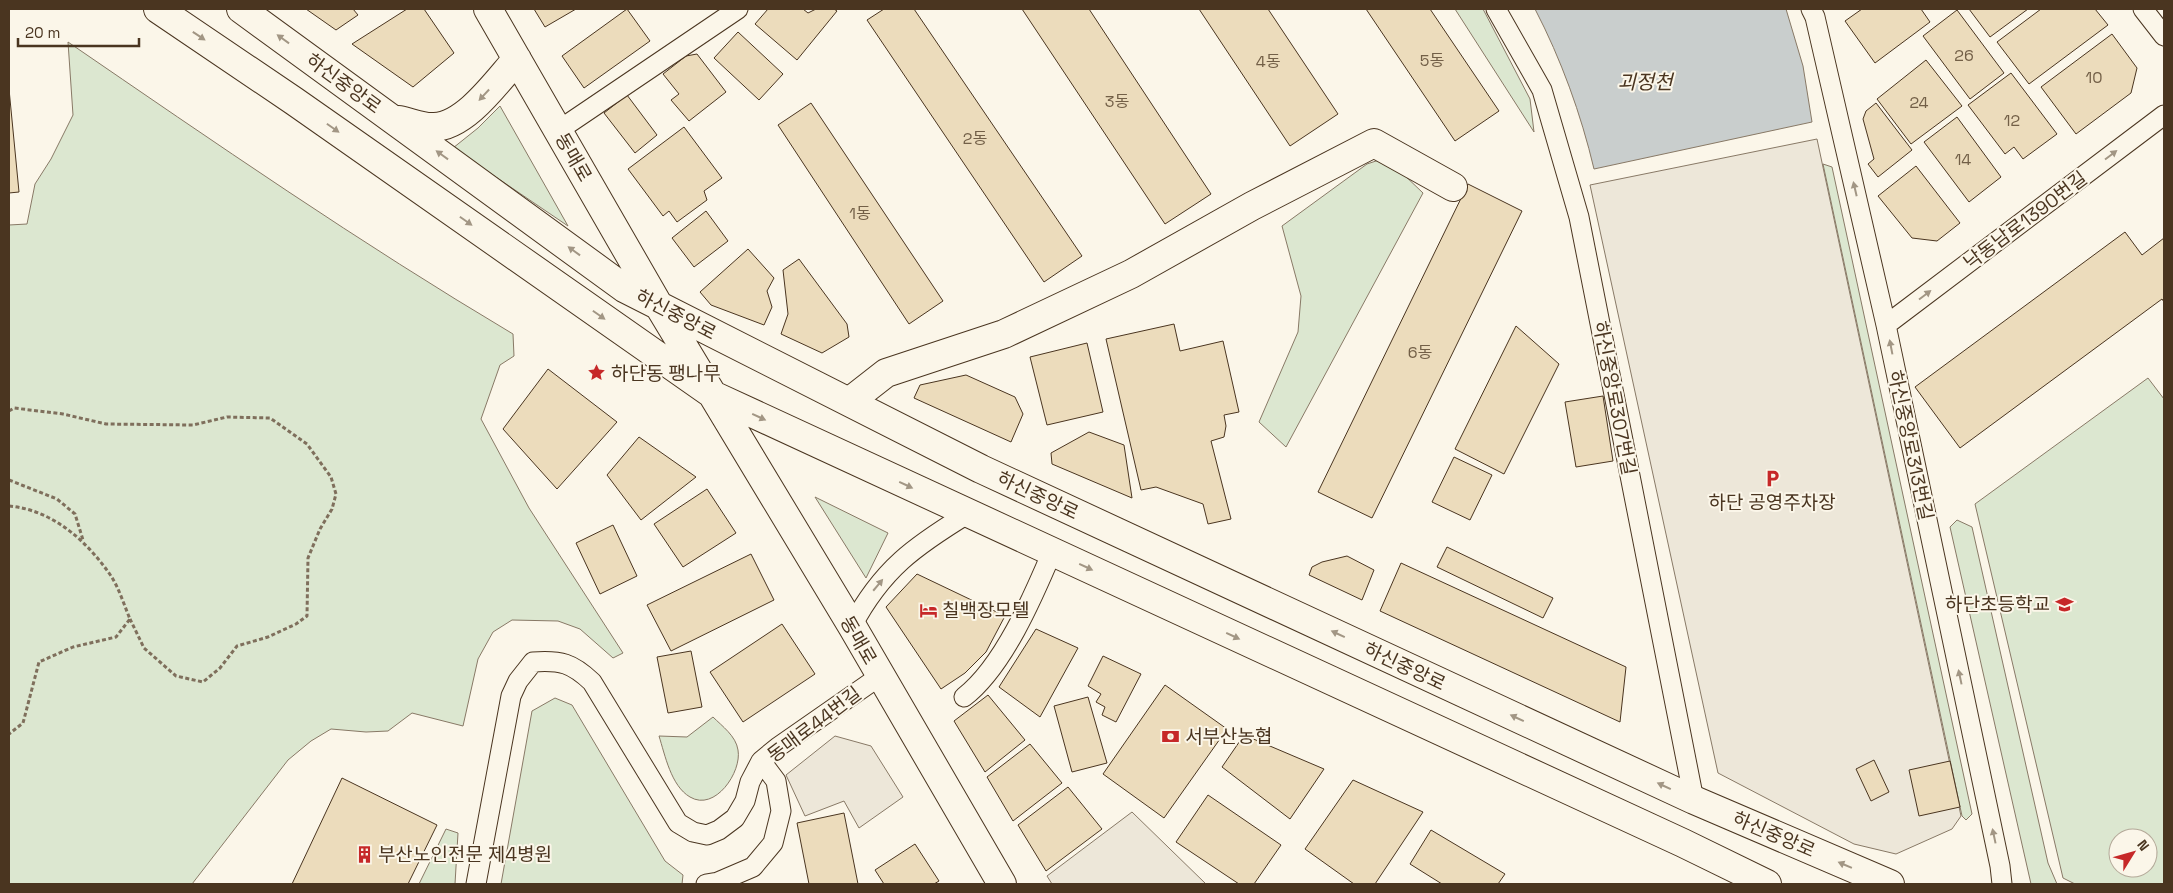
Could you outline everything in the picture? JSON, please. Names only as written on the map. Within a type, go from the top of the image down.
[{"type":"street","name":"하신중앙로","points":[[158,9],[310,112],[715,396],[1052,552],[1727,874],[1767,884]]},
{"type":"street","name":"하신중앙로","points":[[241,9],[624,288],[981,469],[1694,800],[1890,884]]},
{"type":"street","name":"동매로","points":[[488,9],[559,130],[658,306],[715,396],[852,626],[1002,884]]},
{"type":"street","points":[[391,118],[434,127],[455,122],[474,106],[517,59]]},
{"type":"street","points":[[854,404],[854,398],[886,373],[1004,334],[1130,274],[1252,206],[1374,143],[1453,188]]},
{"type":"lane","points":[[559,130],[738,9]]},
{"type":"lane","name":"하신중앙로307번길","points":[[1496,9],[1542,90],[1579,217],[1694,800]]},
{"type":"lane","name":"하신중앙로313번길","points":[[1811,9],[1815,17],[1886,324],[2000,866],[2002,884]]},
{"type":"lane","points":[[2144,9],[2164,36]]},
{"type":"lane","name":"낙동남로1390번길","points":[[1886,324],[2164,115]]},
{"type":"lane","points":[[852,626],[877,585],[898,563],[926,540],[969,514]]},
{"type":"lane","points":[[964,697],[991,670],[1026,608],[1052,552]]},
{"type":"lane","points":[[476,884],[511,696],[518,681],[533,662],[556,660],[578,668],[592,682],[678,823],[693,832],[706,835],[719,830],[735,818],[746,801],[750,782],[761,762]]},
{"type":"lane","name":"동매로44번길","points":[[706,884],[718,882],[753,867],[773,843],[782,811],[776,781],[761,762],[778,747],[880,676]]},
{"type":"path","points":[[9,411],[14,408],[63,414],[106,424],[194,425],[227,417],[270,418],[306,444],[331,477],[336,494],[332,509],[320,529],[308,558],[307,616],[296,624],[268,637],[237,646],[220,668],[203,682],[176,676],[144,648],[112,577],[83,541],[50,518],[22,507],[9,506]]},
{"type":"path","points":[[9,480],[57,499],[75,514],[83,541]]},
{"type":"path","points":[[9,734],[23,723],[39,662],[73,647],[116,637],[130,619]]},
{"type":"green space","points":[[1455,9],[1483,9],[1530,99],[1534,132]]},
{"type":"green space","points":[[68,42],[343,228],[513,334],[514,356],[500,365],[481,419],[529,508],[623,653],[613,658],[580,629],[558,621],[512,620],[493,632],[478,659],[463,726],[412,713],[388,731],[366,732],[331,729],[311,741],[288,760],[192,884],[9,884],[9,225],[27,224],[35,184],[51,159],[73,115]]},
{"type":"green space","points":[[500,106],[568,226],[453,148],[478,128]]},
{"type":"green space","points":[[1379,160],[1400,171],[1423,193],[1286,447],[1259,422],[1298,332],[1301,296],[1282,226],[1367,164]]},
{"type":"green space","points":[[1823,164],[1832,167],[1972,814],[1966,820],[1962,816]]},
{"type":"green space","points":[[2148,378],[2164,399],[2164,884],[2075,884],[2063,878],[1975,504]]},
{"type":"green space","points":[[815,497],[888,533],[866,578]]},
{"type":"green space","points":[[1957,520],[1972,527],[2048,863],[2057,884],[2031,884],[1950,527]]},
{"type":"green space","points":[[555,698],[572,705],[665,861],[683,875],[682,884],[501,884],[532,711]]},
{"type":"green space","points":[[713,717],[735,740],[738,759],[736,769],[725,787],[717,795],[709,799],[699,800],[683,792],[673,778],[659,736],[687,737]]},
{"type":"green space","points":[[446,829],[458,833],[455,884],[419,884]]},
{"type":"shaded area","name":"하단 공영주차장","points":[[1817,139],[1961,816],[1952,829],[1896,854],[1854,844],[1718,773],[1590,185]]},
{"type":"shaded area","points":[[835,736],[871,746],[903,797],[859,828],[844,801],[805,816],[786,775]]},
{"type":"shaded area","points":[[1132,812],[1206,884],[1052,884],[1047,876]]},
{"type":"water","name":"괴정천","points":[[1535,9],[1786,9],[1803,66],[1812,122],[1594,169],[1569,87]]},
{"type":"building","points":[[306,9],[353,9],[358,15],[336,30]]},
{"type":"building","points":[[407,9],[424,9],[454,53],[413,87],[352,44]]},
{"type":"building","points":[[534,9],[576,9],[545,27]]},
{"type":"building","points":[[627,9],[650,41],[584,88],[562,56]]},
{"type":"building","points":[[768,9],[803,9],[808,13],[816,9],[834,9],[837,11],[797,60],[755,24]]},
{"type":"building","points":[[884,9],[914,9],[1082,256],[1044,282],[867,20]]},
{"type":"building","points":[[1022,9],[1089,9],[1211,194],[1165,224]]},
{"type":"building","points":[[1199,9],[1268,9],[1338,114],[1290,146]]},
{"type":"building","points":[[1366,9],[1430,9],[1499,111],[1455,141]]},
{"type":"building","points":[[1862,9],[1921,9],[1930,22],[1875,63],[1845,21]]},
{"type":"building","points":[[1969,9],[2028,9],[1990,37]]},
{"type":"building","points":[[2041,9],[2095,9],[2108,25],[2029,84],[1997,42]]},
{"type":"building","points":[[1957,10],[2004,73],[1970,99],[1923,36]]},
{"type":"building","points":[[738,32],[783,74],[759,100],[714,58]]},
{"type":"building","points":[[2112,34],[2137,68],[2131,93],[2076,134],[2041,87]]},
{"type":"building","points":[[697,54],[726,92],[689,121],[671,100],[679,94],[663,74],[686,56]]},
{"type":"building","points":[[1926,60],[1962,106],[1911,144],[1877,99]]},
{"type":"building","points":[[2011,73],[2057,134],[2023,159],[2014,147],[2005,154],[1968,105]]},
{"type":"building","points":[[9,89],[19,192],[9,193]]},
{"type":"building","points":[[627,95],[657,135],[635,153],[604,113]]},
{"type":"building","points":[[811,103],[943,301],[909,324],[778,125]]},
{"type":"building","points":[[1876,103],[1912,150],[1878,177],[1868,164],[1874,159],[1863,119],[1866,111]]},
{"type":"building","points":[[1957,117],[2001,177],[1969,202],[1924,142]]},
{"type":"building","points":[[684,127],[722,178],[704,191],[707,200],[677,222],[669,211],[663,216],[628,169]]},
{"type":"building","points":[[1916,166],[1960,223],[1937,241],[1912,238],[1878,196]]},
{"type":"building","points":[[1468,184],[1522,211],[1372,518],[1318,492]]},
{"type":"building","points":[[706,211],[728,241],[694,267],[672,238]]},
{"type":"building","points":[[2125,232],[2142,255],[2164,238],[2164,302],[2162,299],[1960,448],[1915,387]]},
{"type":"building","points":[[748,249],[774,278],[767,291],[772,307],[764,325],[711,305],[700,292]]},
{"type":"building","points":[[799,259],[847,324],[849,337],[822,353],[781,334],[788,314],[783,270]]},
{"type":"building","points":[[1174,324],[1180,351],[1223,341],[1239,412],[1224,415],[1226,426],[1224,437],[1211,441],[1231,519],[1208,524],[1203,504],[1156,487],[1141,490],[1106,339]]},
{"type":"building","points":[[1516,326],[1559,364],[1504,474],[1455,449]]},
{"type":"building","points":[[1087,343],[1103,412],[1047,425],[1030,357]]},
{"type":"building","points":[[548,369],[617,422],[557,489],[503,429]]},
{"type":"building","points":[[966,375],[1015,397],[1023,414],[1011,442],[914,398],[920,385]]},
{"type":"building","points":[[1603,396],[1613,461],[1576,467],[1565,402]]},
{"type":"building","points":[[1089,432],[1124,445],[1132,498],[1052,464],[1051,453]]},
{"type":"building","points":[[639,437],[696,477],[641,520],[607,475]]},
{"type":"building","points":[[1454,457],[1492,475],[1470,520],[1432,502]]},
{"type":"building","points":[[707,489],[736,533],[683,567],[654,524]]},
{"type":"building","points":[[613,525],[637,576],[600,594],[576,543]]},
{"type":"building","points":[[1447,547],[1553,598],[1543,618],[1437,567]]},
{"type":"building","points":[[751,554],[774,600],[671,651],[647,605]]},
{"type":"building","points":[[1347,556],[1374,570],[1362,600],[1309,575],[1312,567],[1322,562]]},
{"type":"building","points":[[1401,563],[1626,667],[1620,722],[1380,611]]},
{"type":"building","points":[[917,574],[1005,616],[986,652],[965,673],[941,689],[886,607]]},
{"type":"building","points":[[782,624],[815,674],[743,722],[710,672]]},
{"type":"building","points":[[1036,629],[1078,648],[1040,717],[999,687]]},
{"type":"building","points":[[691,651],[702,707],[668,713],[657,657]]},
{"type":"building","points":[[1103,656],[1141,674],[1116,722],[1102,715],[1105,707],[1096,702],[1101,694],[1088,686]]},
{"type":"building","points":[[1165,685],[1227,729],[1164,818],[1103,774]]},
{"type":"building","points":[[988,695],[1025,740],[985,772],[954,721]]},
{"type":"building","points":[[1088,697],[1107,763],[1072,772],[1054,706]]},
{"type":"building","points":[[1244,735],[1324,769],[1290,819],[1222,767]]},
{"type":"building","points":[[1030,744],[1062,783],[1013,821],[987,777]]},
{"type":"building","points":[[1874,760],[1889,792],[1871,801],[1856,769]]},
{"type":"building","points":[[1950,761],[1960,807],[1919,816],[1909,770]]},
{"type":"building","name":"부산노인전문 제4병원","points":[[342,778],[437,825],[408,884],[292,884]]},
{"type":"building","points":[[1353,780],[1423,812],[1375,884],[1354,884],[1305,849]]},
{"type":"building","points":[[1068,787],[1102,829],[1046,871],[1018,825]]},
{"type":"building","points":[[1208,795],[1281,845],[1254,884],[1239,884],[1176,842]]},
{"type":"building","points":[[844,813],[858,884],[809,884],[797,823]]},
{"type":"building","points":[[1431,830],[1505,874],[1498,884],[1442,884],[1410,864]]},
{"type":"building","points":[[915,844],[939,881],[934,884],[884,884],[875,870]]},
{"type":"place","name":"하단동 팽나무","points":[[597,373]]},
{"type":"place","name":"하단 공영주차장","points":[[1772,479]]},
{"type":"place","name":"하단초등학교","points":[[2064,604]]},
{"type":"place","name":"칠백장모텔","points":[[928,610]]},
{"type":"place","name":"서부산농협","points":[[1171,736]]},
{"type":"place","name":"부산노인전문 제4병원","points":[[364,854]]}]
